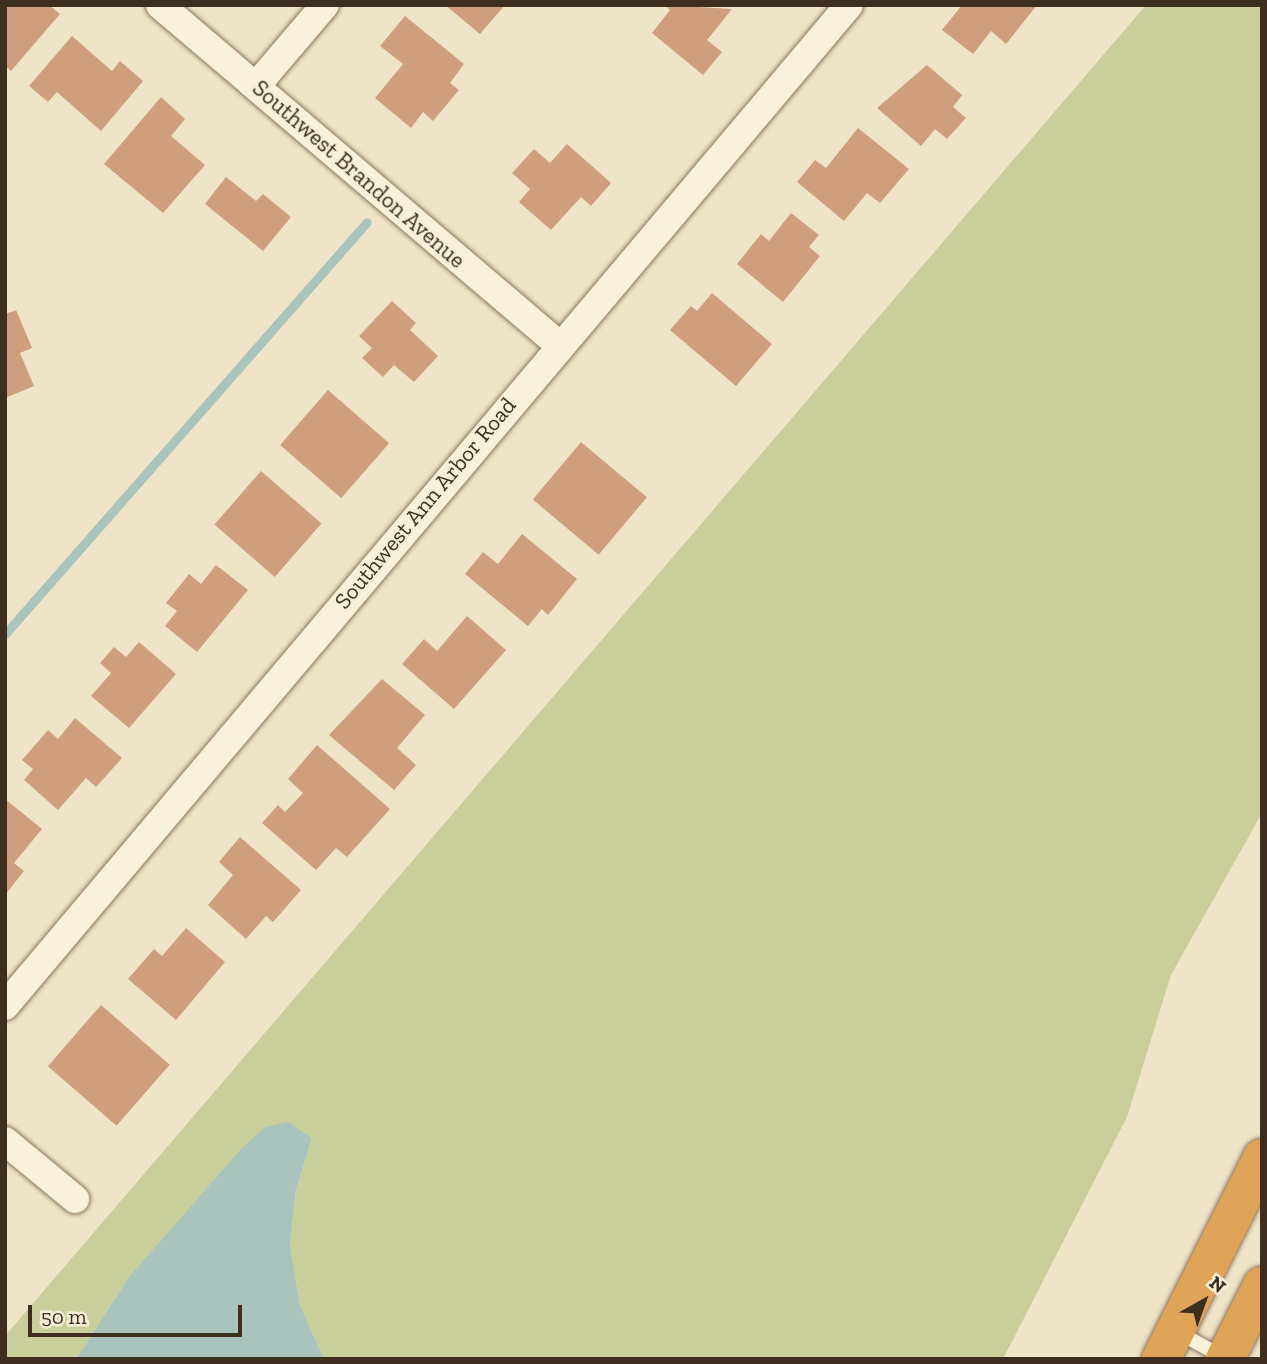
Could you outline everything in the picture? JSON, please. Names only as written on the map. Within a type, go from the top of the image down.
[{"type":"highway","points":[[1168,1345],[1262,1158]]},
{"type":"highway","points":[[1225,1359],[1262,1286]]},
{"type":"street","name":"Southwest Brandon Avenue","points":[[160,5],[558,344]]},
{"type":"street","points":[[256,86],[325,5]]},
{"type":"street","name":"Southwest Ann Arbor Road","points":[[5,1006],[558,344],[849,5]]},
{"type":"street","points":[[5,1141],[75,1199]]},
{"type":"lane","points":[[1168,1345],[1225,1359]]},
{"type":"green space","points":[[1146,5],[1262,5],[1262,813],[1171,975],[1127,1117],[1003,1359],[324,1359],[300,1305],[290,1244],[296,1190],[312,1138],[129,1277],[76,1359],[5,1359],[5,1336]]},
{"type":"water","points":[[288,1122],[312,1138],[296,1190],[290,1244],[300,1305],[324,1359],[76,1359],[129,1277],[241,1149],[265,1127]]},
{"type":"building","points":[[5,5],[49,5],[60,14],[11,71],[5,66]]},
{"type":"building","points":[[445,5],[505,5],[480,34]]},
{"type":"building","points":[[665,5],[732,9],[707,40],[722,52],[703,75],[652,33],[670,10]]},
{"type":"building","points":[[962,5],[1037,5],[1006,44],[991,31],[973,54],[942,30]]},
{"type":"building","points":[[405,16],[464,64],[450,83],[459,90],[433,121],[423,112],[411,128],[375,98],[403,64],[380,46]]},
{"type":"building","points":[[72,36],[112,71],[120,61],[143,81],[101,131],[57,92],[48,102],[29,86]]},
{"type":"building","points":[[927,65],[962,95],[953,107],[966,118],[947,139],[935,129],[921,146],[877,108]]},
{"type":"building","points":[[161,97],[185,119],[171,136],[205,165],[163,213],[104,164]]},
{"type":"building","points":[[858,128],[909,169],[880,203],[867,193],[844,221],[797,182],[815,160],[826,168]]},
{"type":"building","points":[[567,144],[611,183],[591,206],[581,197],[551,230],[519,202],[530,189],[512,173],[534,149],[550,163]]},
{"type":"building","points":[[226,177],[256,201],[263,194],[291,217],[263,251],[205,204]]},
{"type":"building","points":[[791,213],[819,235],[809,247],[820,256],[783,302],[737,264],[761,234],[769,241]]},
{"type":"building","points":[[712,293],[772,344],[736,386],[670,330],[691,306],[697,311]]},
{"type":"building","points":[[392,301],[416,323],[410,330],[438,356],[414,382],[394,365],[383,377],[362,358],[372,348],[359,336]]},
{"type":"building","points":[[16,310],[32,348],[20,353],[34,386],[5,398],[5,314]]},
{"type":"building","points":[[328,390],[389,443],[341,498],[280,445]]},
{"type":"building","points":[[581,442],[647,497],[599,555],[533,499]]},
{"type":"building","points":[[261,471],[321,523],[275,577],[214,525]]},
{"type":"building","points":[[522,534],[577,579],[548,615],[542,609],[528,626],[465,574],[483,552],[498,564]]},
{"type":"building","points":[[216,565],[248,590],[197,652],[165,626],[177,611],[166,603],[189,574],[201,584]]},
{"type":"building","points":[[467,616],[506,650],[454,709],[402,664],[424,639],[437,651]]},
{"type":"building","points":[[139,642],[176,674],[129,728],[91,696],[111,673],[100,663],[114,647],[126,657]]},
{"type":"building","points":[[382,679],[425,715],[397,748],[416,765],[394,790],[329,735]]},
{"type":"building","points":[[75,718],[122,758],[96,787],[86,778],[58,810],[24,780],[33,769],[22,760],[48,730],[58,739]]},
{"type":"building","points":[[317,745],[390,809],[347,857],[336,848],[316,870],[262,823],[278,805],[285,812],[303,793],[288,779]]},
{"type":"building","points":[[5,799],[42,829],[14,863],[24,871],[5,895]]},
{"type":"building","points":[[240,837],[301,890],[273,922],[266,916],[246,939],[208,905],[233,875],[219,862]]},
{"type":"building","points":[[186,928],[225,962],[176,1020],[128,979],[154,949],[162,956]]},
{"type":"building","points":[[101,1005],[170,1065],[117,1126],[48,1066]]},
{"type":"waterway","points":[[5,634],[367,222]]}]
